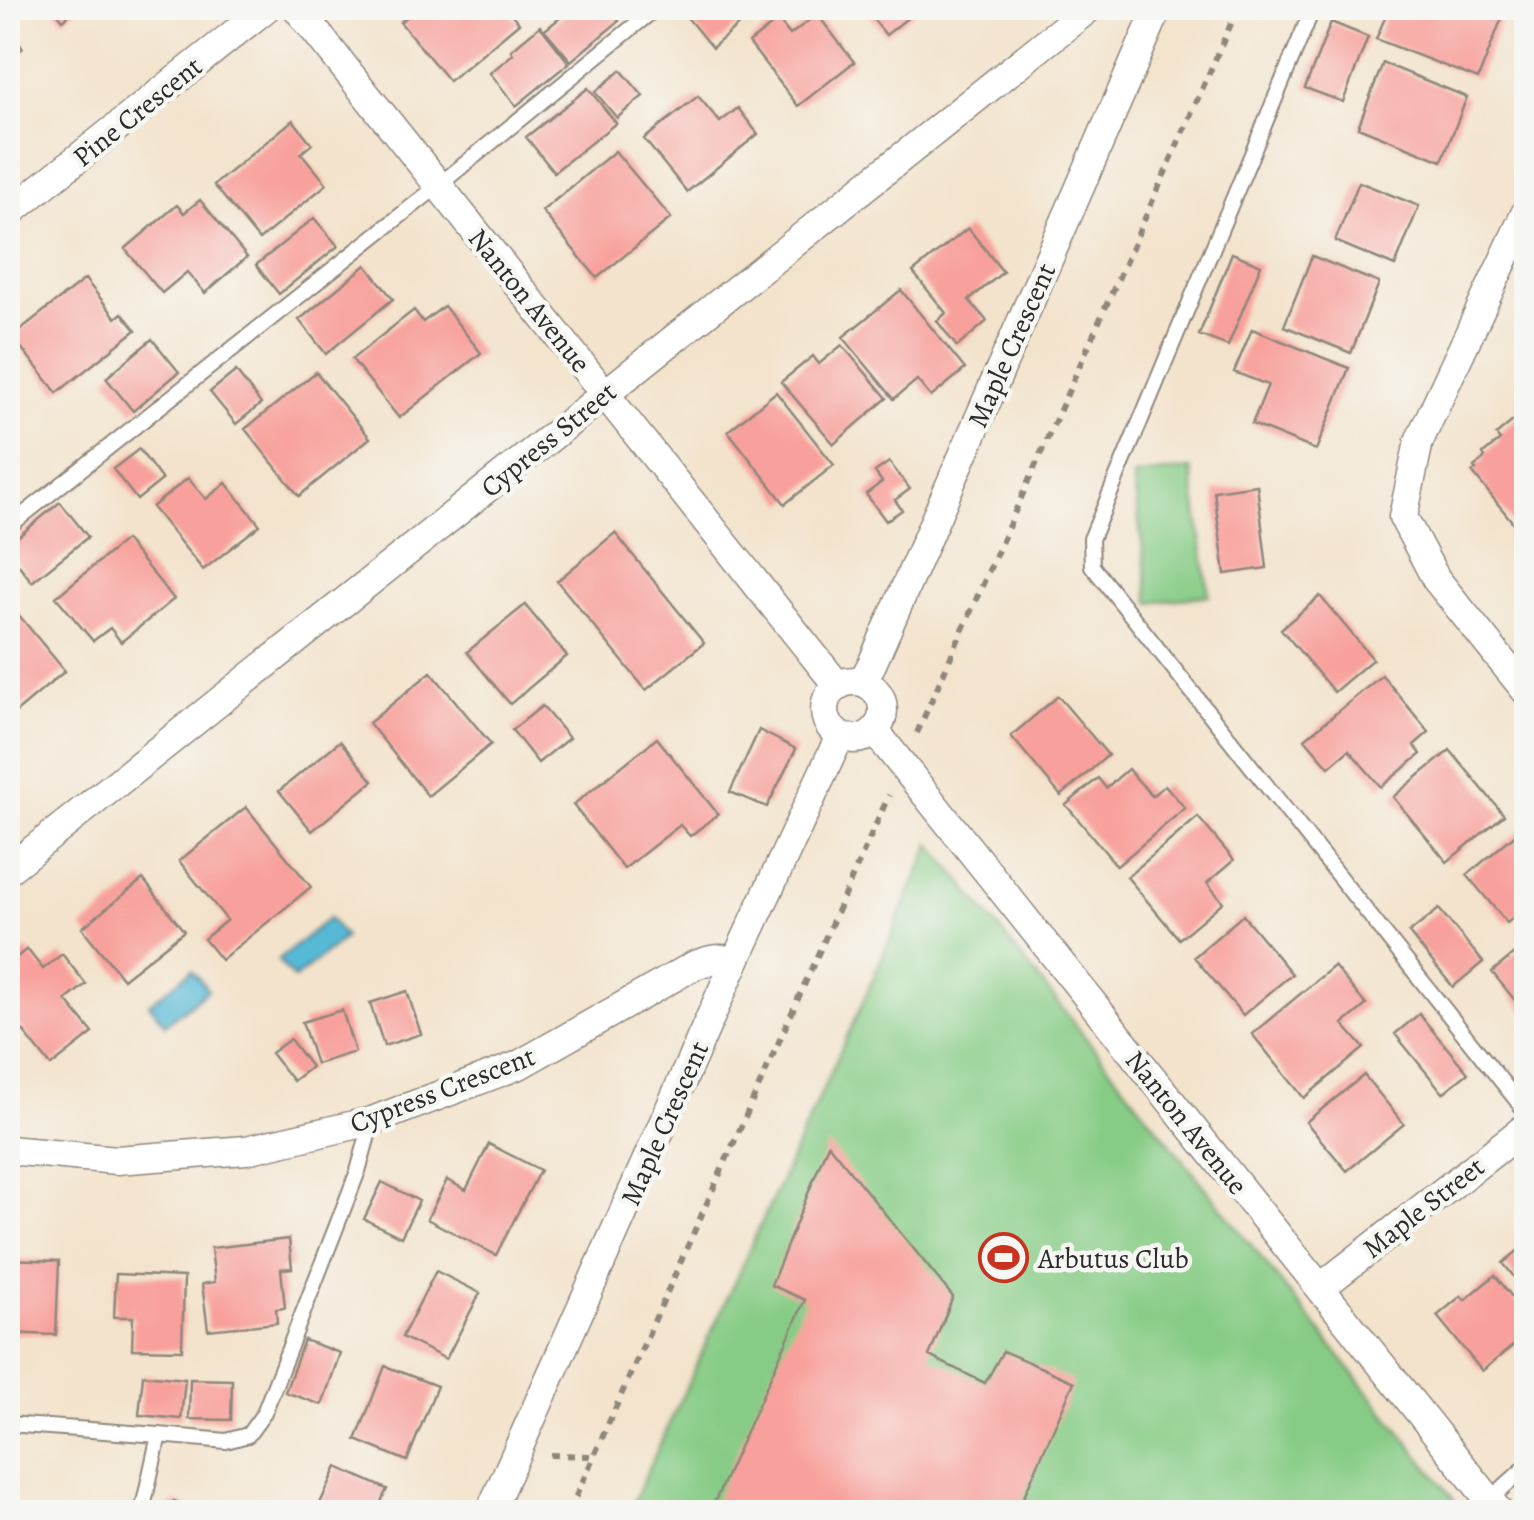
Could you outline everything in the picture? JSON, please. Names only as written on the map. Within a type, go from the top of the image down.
[{"type":"street","name":"Pine Crescent","points":[[8,214],[266,8]]},
{"type":"street","name":"Nanton Avenue","points":[[296,8],[605,394],[850,684]]},
{"type":"street","name":"Cypress Street","points":[[8,870],[1089,8]]},
{"type":"street","name":"Maple Crescent","points":[[850,684],[872,664],[1158,8]]},
{"type":"street","points":[[1526,212],[1514,253],[1419,441],[1403,517],[1436,579],[1526,692]]},
{"type":"street","points":[[850,684],[871,687],[882,703],[880,723],[874,731],[858,739],[840,736],[827,721],[826,702],[850,684]]},
{"type":"street","name":"Nanton Avenue","points":[[874,731],[1494,1506]]},
{"type":"street","name":"Maple Crescent","points":[[490,1512],[840,736]]},
{"type":"street","name":"Cypress Crescent","points":[[8,1150],[117,1160],[228,1152],[372,1121],[519,1064],[694,965],[726,958],[735,962]]},
{"type":"street","name":"Maple Street","points":[[1320,1288],[1526,1127]]},
{"type":"lane","points":[[8,527],[656,8]]},
{"type":"lane","points":[[1313,8],[1091,539],[1092,566],[1526,1112]]},
{"type":"lane","points":[[8,1424],[226,1441],[248,1435],[264,1413],[358,1171],[372,1121]]},
{"type":"lane","points":[[142,1512],[159,1435]]},
{"type":"lane","points":[[1494,1506],[1526,1467]]},
{"type":"path","points":[[922,724],[1238,8]]},
{"type":"path","points":[[569,1512],[884,807]]},
{"type":"path","points":[[516,1454],[594,1456]]},
{"type":"green space","points":[[1191,469],[1209,595],[1150,603],[1133,476]]},
{"type":"green space","name":"Arbutus Club","points":[[931,844],[1464,1512],[629,1512],[862,1004]]},
{"type":"water","points":[[329,918],[345,937],[294,979],[278,960]]},
{"type":"water","points":[[192,970],[208,990],[165,1024],[149,1004]]},
{"type":"building","points":[[53,8],[78,8],[63,20]]},
{"type":"building","points":[[418,8],[506,8],[519,23],[449,81],[400,22]]},
{"type":"building","points":[[572,8],[607,8],[619,21],[571,61],[545,30]]},
{"type":"building","points":[[696,8],[730,8],[742,22],[712,48],[686,16]]},
{"type":"building","points":[[864,8],[920,8],[886,35]]},
{"type":"building","points":[[1389,8],[1505,10],[1478,79],[1376,39]]},
{"type":"building","points":[[817,14],[854,62],[798,106],[749,43],[778,20],[790,35]]},
{"type":"building","points":[[1331,22],[1368,37],[1343,102],[1305,88]]},
{"type":"building","points":[[540,26],[569,63],[516,106],[490,73]]},
{"type":"building","points":[[8,29],[23,48],[8,61]]},
{"type":"building","points":[[1383,63],[1467,97],[1442,161],[1358,127]]},
{"type":"building","points":[[621,70],[643,96],[617,118],[595,92]]},
{"type":"building","points":[[588,88],[616,123],[554,172],[526,137]]},
{"type":"building","points":[[698,96],[720,122],[738,108],[758,134],[687,192],[644,139]]},
{"type":"building","points":[[293,120],[312,144],[301,153],[327,184],[259,240],[214,185]]},
{"type":"building","points":[[615,151],[671,218],[597,278],[542,211]]},
{"type":"building","points":[[1359,182],[1419,206],[1395,266],[1335,241]]},
{"type":"building","points":[[200,200],[247,257],[205,293],[187,272],[162,293],[125,249],[177,205],[184,213]]},
{"type":"building","points":[[314,218],[338,246],[279,294],[256,265]]},
{"type":"building","points":[[968,228],[1003,272],[969,300],[987,321],[957,347],[937,321],[946,313],[913,272]]},
{"type":"building","points":[[1232,253],[1261,265],[1228,346],[1199,335]]},
{"type":"building","points":[[1312,256],[1379,283],[1351,353],[1284,326]]},
{"type":"building","points":[[366,265],[393,299],[326,354],[299,320]]},
{"type":"building","points":[[85,279],[116,318],[122,313],[136,330],[57,393],[12,336]]},
{"type":"building","points":[[901,290],[965,369],[931,397],[917,380],[894,399],[843,337]]},
{"type":"building","points":[[444,306],[481,353],[399,418],[352,359],[414,310],[423,322]]},
{"type":"building","points":[[1252,329],[1349,368],[1316,450],[1252,424],[1268,385],[1234,372]]},
{"type":"building","points":[[152,339],[179,372],[133,411],[106,378]]},
{"type":"building","points":[[842,345],[887,398],[834,444],[781,382],[813,356],[819,364]]},
{"type":"building","points":[[236,371],[261,404],[236,424],[210,392]]},
{"type":"building","points":[[316,372],[370,438],[299,496],[245,429]]},
{"type":"building","points":[[776,392],[834,465],[785,504],[728,431]]},
{"type":"building","points":[[1520,415],[1526,422],[1523,535],[1472,472],[1485,458],[1483,454],[1500,440],[1496,435]]},
{"type":"building","points":[[139,449],[162,480],[137,500],[113,469]]},
{"type":"building","points":[[889,462],[910,489],[895,500],[902,510],[886,521],[866,494],[882,482],[875,472]]},
{"type":"building","points":[[188,478],[206,499],[226,483],[260,525],[203,570],[152,507]]},
{"type":"building","points":[[1257,485],[1267,568],[1225,574],[1214,491]]},
{"type":"building","points":[[60,502],[88,537],[32,582],[8,551],[8,545]]},
{"type":"building","points":[[615,533],[704,643],[646,690],[557,581]]},
{"type":"building","points":[[125,540],[174,599],[121,642],[110,628],[93,641],[56,597]]},
{"type":"building","points":[[1320,596],[1373,659],[1334,692],[1281,629]]},
{"type":"building","points":[[525,605],[567,656],[510,704],[467,652]]},
{"type":"building","points":[[18,614],[65,671],[8,719],[8,623]]},
{"type":"building","points":[[431,672],[491,744],[428,796],[369,723]]},
{"type":"building","points":[[1382,675],[1429,732],[1414,745],[1421,754],[1381,787],[1349,750],[1329,767],[1305,739]]},
{"type":"building","points":[[1058,696],[1108,755],[1061,796],[1011,736]]},
{"type":"building","points":[[542,706],[569,738],[538,763],[512,730]]},
{"type":"building","points":[[759,730],[796,749],[767,807],[730,792]]},
{"type":"building","points":[[657,738],[718,814],[690,836],[680,825],[624,869],[573,805]]},
{"type":"building","points":[[340,741],[373,781],[312,831],[279,791]]},
{"type":"building","points":[[1450,750],[1504,815],[1447,862],[1393,797]]},
{"type":"building","points":[[1128,769],[1152,796],[1165,785],[1185,808],[1117,866],[1066,805],[1098,778],[1106,788]]},
{"type":"building","points":[[246,807],[311,887],[221,960],[204,939],[227,920],[179,861]]},
{"type":"building","points":[[1198,817],[1234,860],[1207,883],[1223,902],[1179,939],[1127,877]]},
{"type":"building","points":[[1523,828],[1526,907],[1507,923],[1467,875]]},
{"type":"building","points":[[143,879],[184,931],[123,979],[82,928]]},
{"type":"building","points":[[1439,909],[1483,962],[1453,987],[1409,933]]},
{"type":"building","points":[[1243,915],[1292,974],[1243,1015],[1194,957]]},
{"type":"building","points":[[1526,944],[1526,1014],[1492,972]]},
{"type":"building","points":[[27,949],[43,969],[62,954],[86,984],[66,1000],[93,1033],[51,1066],[8,1012],[8,964]]},
{"type":"building","points":[[1334,966],[1366,1005],[1343,1024],[1364,1048],[1304,1098],[1252,1034]]},
{"type":"building","points":[[407,991],[421,1034],[384,1046],[370,1003]]},
{"type":"building","points":[[342,1010],[355,1052],[316,1064],[302,1022]]},
{"type":"building","points":[[1419,1014],[1468,1073],[1443,1093],[1395,1034]]},
{"type":"building","points":[[290,1039],[311,1067],[293,1081],[271,1053]]},
{"type":"building","points":[[1364,1075],[1404,1124],[1347,1171],[1306,1122]]},
{"type":"building","points":[[489,1144],[540,1170],[496,1255],[427,1219],[447,1180],[466,1190]]},
{"type":"building","points":[[828,1144],[953,1297],[929,1356],[985,1383],[1003,1351],[1074,1382],[1017,1512],[710,1512],[805,1300],[771,1285]]},
{"type":"building","points":[[382,1182],[419,1201],[401,1237],[364,1219]]},
{"type":"building","points":[[289,1239],[292,1268],[281,1269],[285,1308],[276,1309],[277,1323],[208,1330],[202,1284],[215,1282],[211,1248]]},
{"type":"building","points":[[1526,1244],[1526,1292],[1503,1263]]},
{"type":"building","points":[[8,1259],[59,1261],[56,1335],[8,1333]]},
{"type":"building","points":[[436,1271],[480,1293],[446,1359],[402,1337]]},
{"type":"building","points":[[116,1274],[184,1277],[182,1350],[132,1349],[133,1317],[114,1317]]},
{"type":"building","points":[[1495,1275],[1526,1315],[1526,1335],[1482,1371],[1437,1316],[1461,1296],[1465,1300]]},
{"type":"building","points":[[304,1340],[340,1353],[322,1405],[285,1392]]},
{"type":"building","points":[[385,1366],[437,1386],[407,1461],[356,1440]]},
{"type":"building","points":[[143,1375],[185,1379],[181,1419],[139,1415]]},
{"type":"building","points":[[190,1379],[232,1380],[231,1420],[189,1419]]},
{"type":"building","points":[[337,1467],[387,1489],[376,1512],[316,1512]]},
{"type":"building","points":[[174,1501],[197,1512],[168,1512]]},
{"type":"place","name":"Arbutus Club","points":[[1003,1258]]}]
